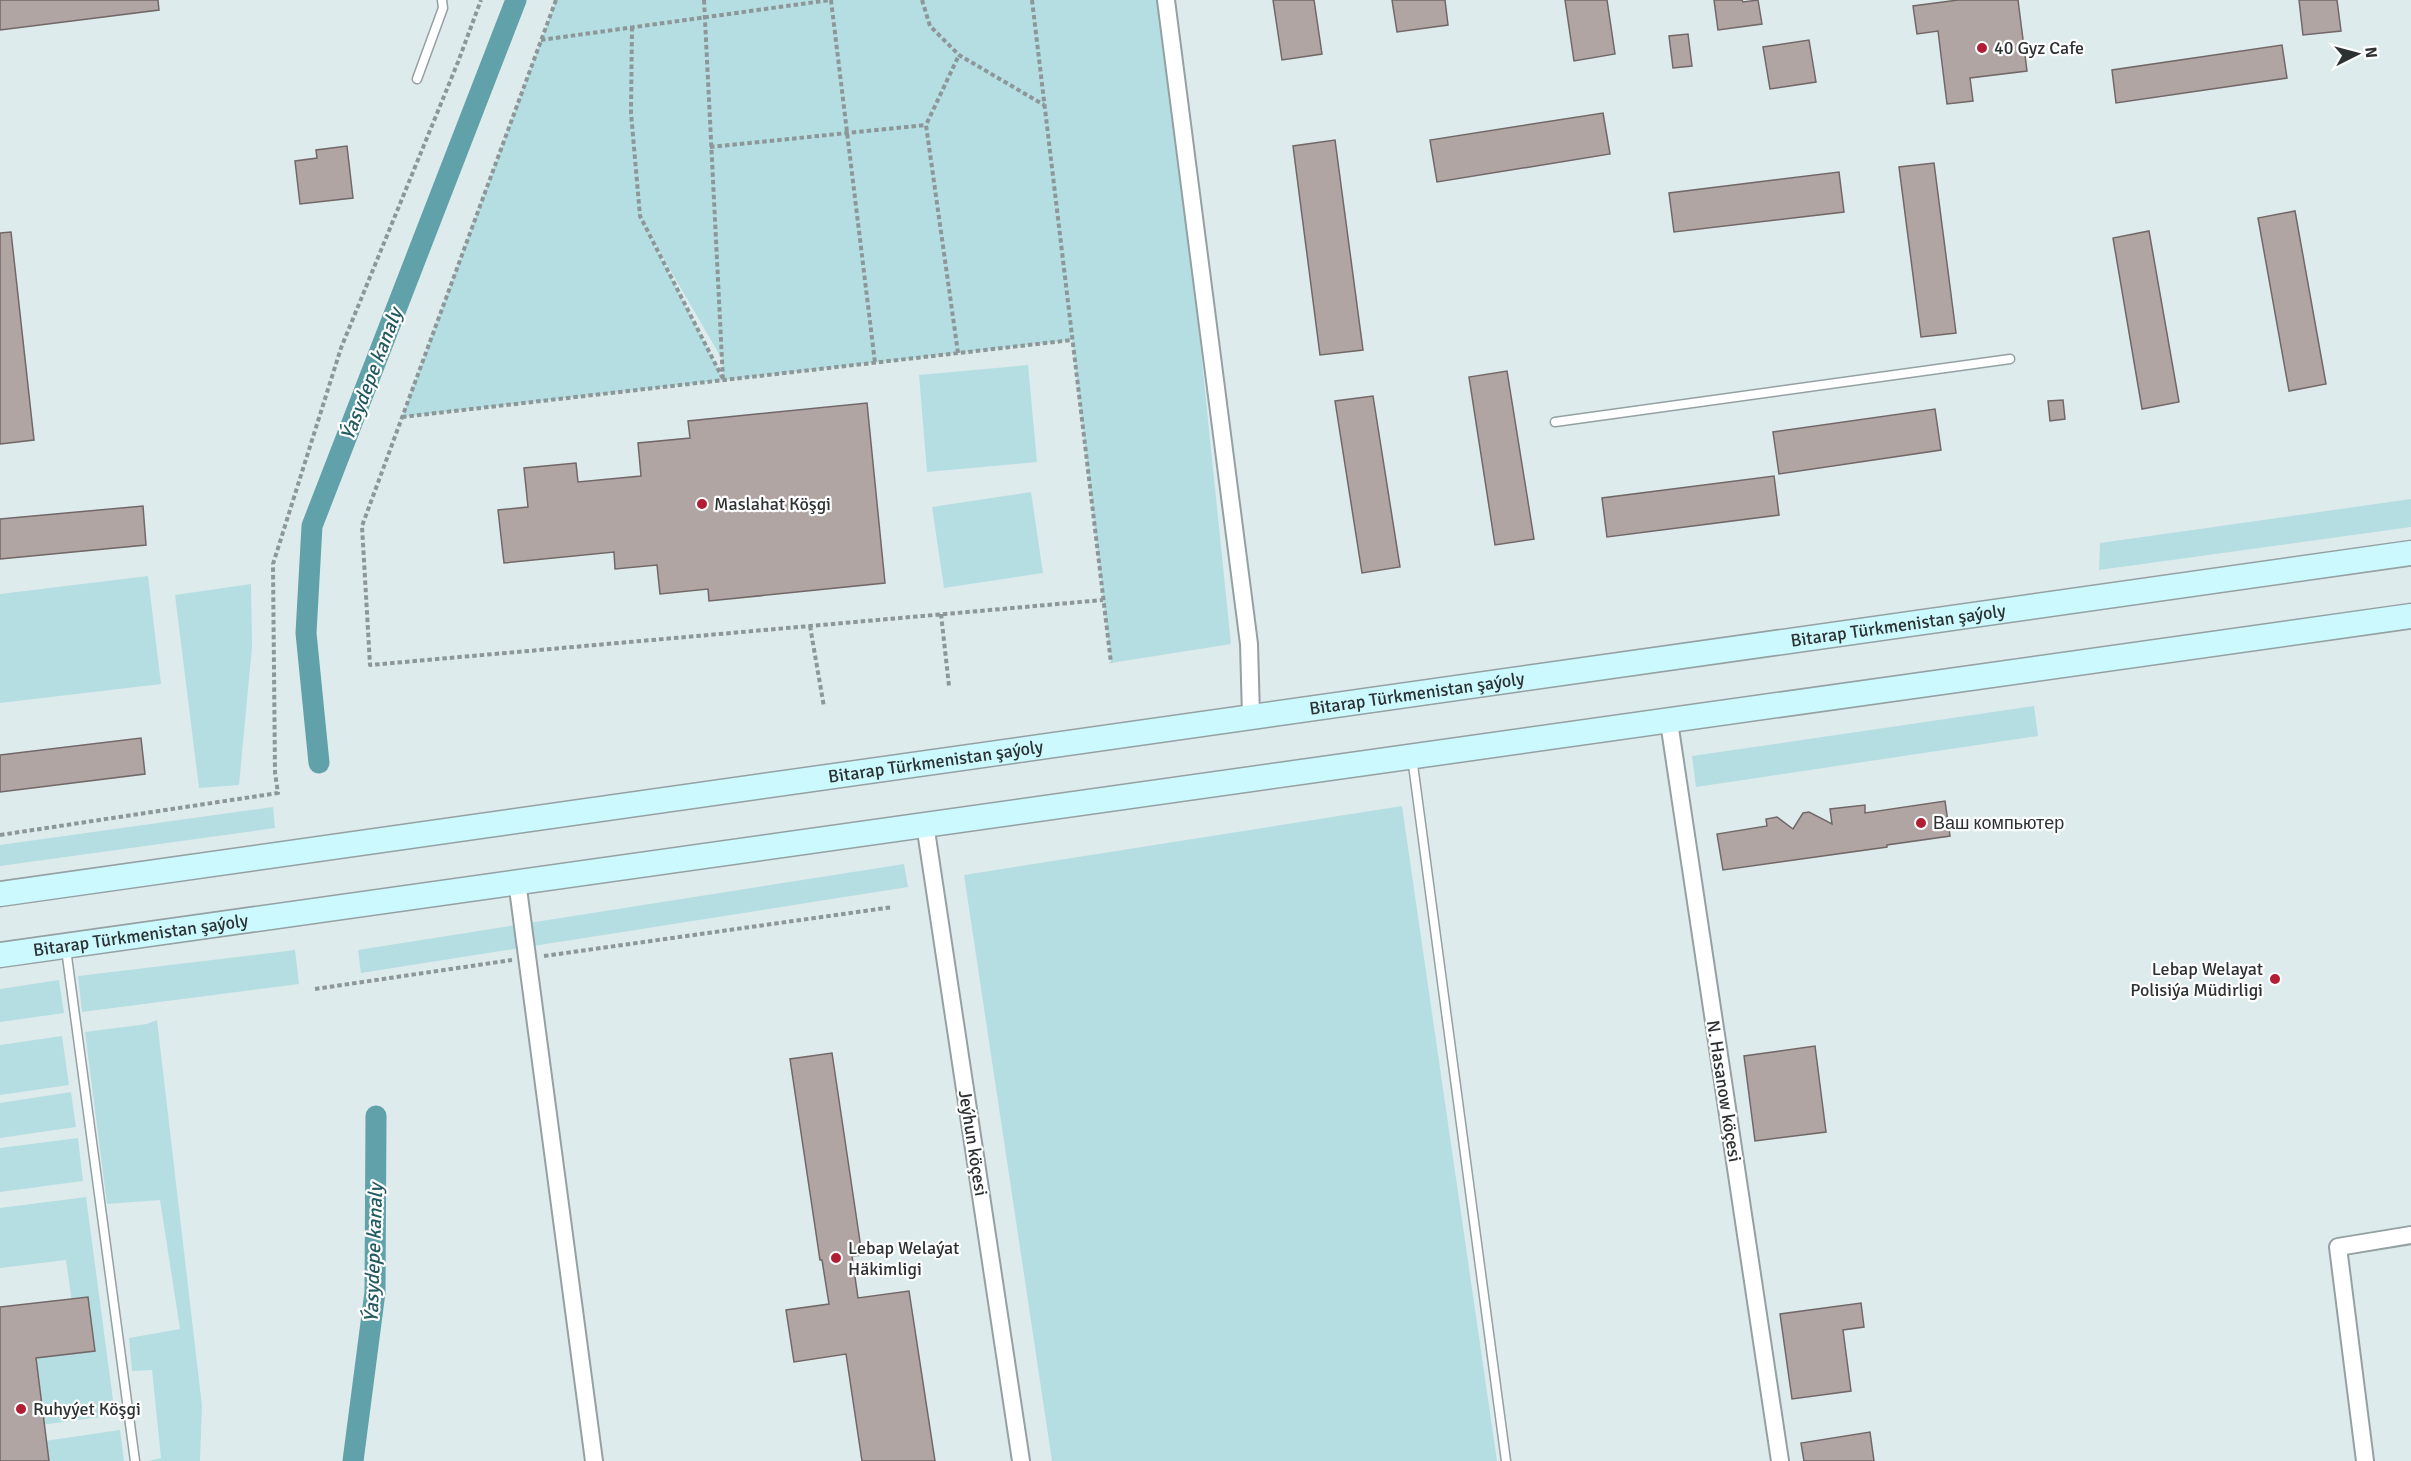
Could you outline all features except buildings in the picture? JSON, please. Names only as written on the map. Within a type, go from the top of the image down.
[{"type":"main road","name":"Bitarap Türkmenistan şaýoly","points":[[0,894],[424,832],[2411,554]]},
{"type":"main road","points":[[517,881],[1669,722],[2411,616]]},
{"type":"main road","name":"Bitarap Türkmenistan şaýoly","points":[[0,955],[517,881]]},
{"type":"street","points":[[1166,0],[1249,644],[1251,716]]},
{"type":"street","name":"N. Hasanow köçesi","points":[[1669,722],[1780,1461]]},
{"type":"street","name":"Jeýhun köçesi","points":[[925,824],[1021,1461]]},
{"type":"street","points":[[517,881],[594,1461]]},
{"type":"street","points":[[2365,1461],[2338,1247],[2411,1235]]},
{"type":"lane","points":[[417,79],[443,8],[442,0]]},
{"type":"lane","points":[[1555,422],[2010,359]]},
{"type":"lane","points":[[1412,757],[1506,1461]]},
{"type":"lane","points":[[66,946],[135,1461]]},
{"type":"path","points":[[0,835],[278,793],[275,773],[273,564],[341,348],[458,62],[481,0]]},
{"type":"path","points":[[556,0],[362,526],[370,665],[1103,600]]},
{"type":"path","points":[[704,0],[703,17],[723,380]]},
{"type":"path","points":[[541,40],[830,0],[875,363]]},
{"type":"path","points":[[922,0],[930,26],[959,55],[1044,105]]},
{"type":"path","points":[[1032,0],[1111,663]]},
{"type":"path","points":[[632,27],[631,113],[640,216],[723,380]]},
{"type":"path","points":[[958,353],[926,125],[959,55]]},
{"type":"path","points":[[710,147],[926,125]]},
{"type":"path","points":[[402,417],[1072,340]]},
{"type":"path","points":[[941,614],[949,686]]},
{"type":"path","points":[[810,626],[824,706]]},
{"type":"path","points":[[315,989],[893,907]]},
{"type":"shaded area","points":[[556,0],[1165,0],[1231,644],[1111,663],[1072,340],[402,417]],"holes":[[[647,230],[722,359],[723,379]]]},
{"type":"shaded area","points":[[1028,365],[1037,462],[927,472],[919,375]]},
{"type":"shaded area","points":[[1031,492],[1043,573],[944,588],[932,507]]},
{"type":"shaded area","points":[[2411,499],[2411,527],[2099,570],[2100,543]]},
{"type":"shaded area","points":[[148,576],[161,684],[0,703],[0,594]]},
{"type":"shaded area","points":[[251,584],[252,647],[239,785],[199,788],[175,595]]},
{"type":"shaded area","points":[[2034,706],[2038,736],[1696,787],[1692,756]]},
{"type":"shaded area","points":[[1402,806],[1497,1461],[1052,1461],[964,875]]},
{"type":"shaded area","points":[[273,807],[275,828],[0,866],[0,845]]},
{"type":"shaded area","points":[[904,864],[908,887],[361,973],[358,950]]},
{"type":"shaded area","points":[[295,950],[299,984],[82,1012],[78,976]]},
{"type":"shaded area","points":[[59,980],[64,1013],[0,1022],[0,989]]},
{"type":"shaded area","points":[[157,1020],[202,1406],[200,1461],[148,1461],[161,1458],[152,1370],[132,1371],[129,1338],[180,1329],[160,1200],[107,1204],[85,1032],[147,1024]]},
{"type":"shaded area","points":[[62,1036],[69,1085],[0,1095],[0,1045]]},
{"type":"shaded area","points":[[71,1092],[76,1127],[0,1138],[0,1103]]},
{"type":"shaded area","points":[[78,1138],[83,1181],[0,1192],[0,1148]]},
{"type":"shaded area","points":[[86,1197],[115,1415],[26,1427],[14,1340],[76,1331],[66,1260],[0,1268],[0,1208]]},
{"type":"shaded area","points":[[120,1430],[124,1461],[34,1461],[31,1443]]},
{"type":"waterway","name":"Ýasydepe kanaly","points":[[319,763],[306,633],[312,526],[516,0]]},
{"type":"waterway","name":"Ýasydepe kanaly","points":[[353,1461],[375,1292],[376,1116]]},
{"type":"place","name":"40 Gyz Cafe","points":[[1982,48]]},
{"type":"place","name":"Maslahat Köşgi","points":[[702,504]]},
{"type":"place","name":"Ваш компьютер","points":[[1921,823]]},
{"type":"place","name":"Lebap Welayat Polisiýa Müdirligi","points":[[2275,979]]},
{"type":"place","name":"Lebap Welaýat Häkimligi","points":[[836,1258]]},
{"type":"place","name":"Ruhyýet Köşgi","points":[[21,1409]]}]
